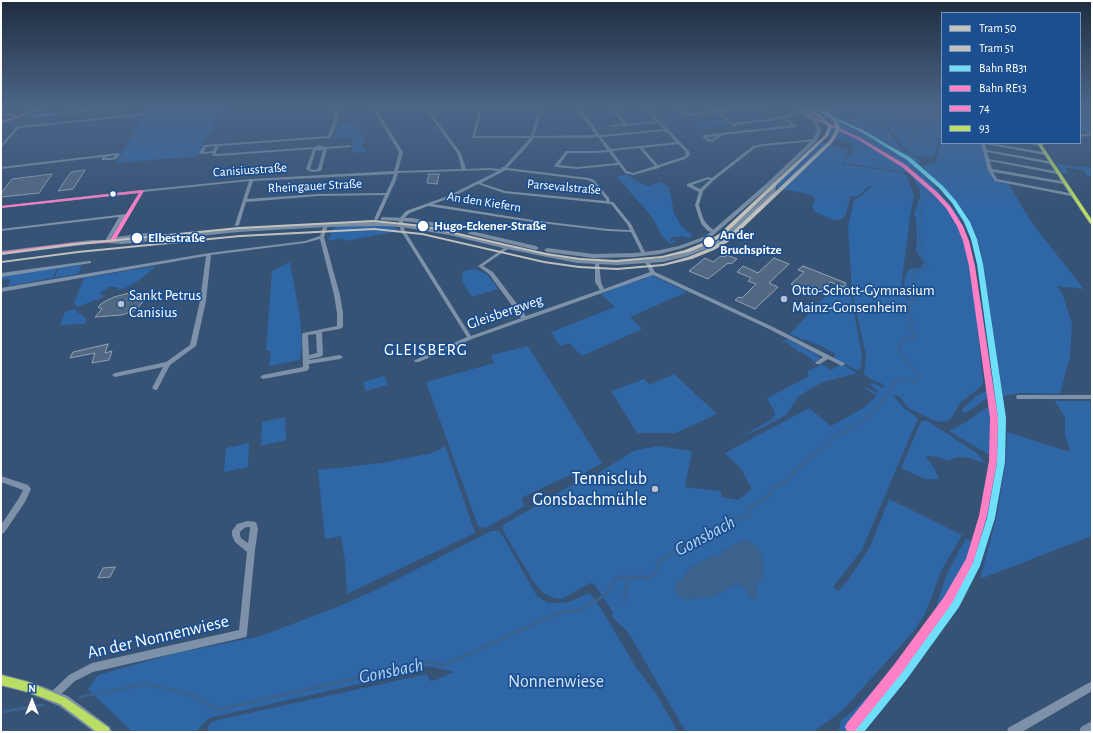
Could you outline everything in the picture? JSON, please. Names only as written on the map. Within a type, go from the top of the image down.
[{"type":"main road","points":[[1,253],[111,240],[137,241],[238,230],[401,222],[432,223],[566,254],[602,256],[644,254],[681,247],[696,242],[715,232],[813,142]]},
{"type":"main road","points":[[771,182],[773,192]]},
{"type":"main road","points":[[762,190],[773,192]]},
{"type":"main road","points":[[111,240],[126,236],[237,225],[376,219],[401,222],[411,227],[449,233],[559,258],[597,262],[647,262],[686,255],[719,242],[773,192]]},
{"type":"main road","points":[[1,680],[16,682],[53,696],[82,714],[105,732]]},
{"type":"main road","points":[[1086,732],[1092,728]]},
{"type":"street","points":[[267,141],[205,146],[201,153],[214,152],[214,155],[218,155],[350,146]]},
{"type":"street","points":[[319,148],[320,170],[312,172],[308,169],[321,141]]},
{"type":"street","points":[[376,219],[397,172],[401,152],[394,141]]},
{"type":"street","points":[[451,141],[459,152],[464,169]]},
{"type":"street","points":[[470,338],[401,222],[408,212],[449,197],[478,183],[513,159],[529,141]]},
{"type":"street","points":[[603,141],[610,151],[620,164],[628,173],[638,174],[658,167],[686,156],[687,151],[680,143],[610,151],[567,152],[556,166],[587,168],[620,164]]},
{"type":"street","points":[[715,232],[710,229],[700,218],[697,205],[700,191],[754,147],[799,141]]},
{"type":"street","points":[[803,141],[813,142]]},
{"type":"street","points":[[984,144],[990,170],[996,180],[1072,195]]},
{"type":"street","points":[[990,144],[1046,154]]},
{"type":"street","points":[[1041,144],[1064,183],[1092,222]]},
{"type":"street","points":[[214,152],[218,145]]},
{"type":"street","points":[[640,147],[658,167]]},
{"type":"street","points":[[986,152],[1052,163]]},
{"type":"street","points":[[1,168],[104,156]]},
{"type":"street","points":[[988,160],[1058,173]]},
{"type":"street","name":"Canisiusstraße","points":[[1,207],[251,180],[464,169],[500,169],[589,179],[593,181],[608,199],[608,202]]},
{"type":"street","points":[[990,170],[1064,183]]},
{"type":"street","points":[[700,191],[688,185],[709,178],[713,179]]},
{"type":"street","points":[[237,225],[251,180]]},
{"type":"street","name":"Parsevalstraße","points":[[478,183],[504,192],[608,202],[615,205],[623,214],[644,254]]},
{"type":"street","points":[[111,240],[139,191]]},
{"type":"street","name":"Rheingauer Straße","points":[[244,201],[318,195],[387,194]]},
{"type":"street","name":"An den Kiefern","points":[[428,205],[578,227],[632,231]]},
{"type":"street","points":[[1083,210],[1092,211]]},
{"type":"street","points":[[1,230],[125,215]]},
{"type":"street","points":[[306,363],[305,334],[340,327],[340,313],[337,295],[322,237],[326,225]]},
{"type":"street","points":[[1,290],[209,254],[306,242],[322,237]]},
{"type":"street","points":[[507,247],[480,266],[491,273],[525,319]]},
{"type":"street","points":[[155,388],[168,364],[192,346],[203,301],[209,254]]},
{"type":"street","points":[[1,275],[89,262]]},
{"type":"street","points":[[597,262],[598,282],[603,291]]},
{"type":"street","points":[[647,262],[653,273],[771,328],[842,364]]},
{"type":"street","name":"Gleisbergweg","points":[[417,360],[470,338],[653,273]]},
{"type":"street","points":[[306,363],[320,355],[318,332]]},
{"type":"street","points":[[263,377],[306,363],[340,357]]},
{"type":"street","points":[[818,363],[828,357]]},
{"type":"street","points":[[115,375],[168,364]]},
{"type":"street","points":[[1019,397],[1092,397]]},
{"type":"street","points":[[1,479],[27,489],[22,500],[1,531]]},
{"type":"street","name":"An der Nonnenwiese","points":[[53,696],[72,678],[92,668],[243,634],[251,550]]},
{"type":"street","points":[[1012,732],[1092,686]]},
{"type":"green space","points":[[129,141],[205,141],[197,156],[116,163]]},
{"type":"green space","points":[[364,141],[362,147],[367,151],[351,153],[354,142]]},
{"type":"green space","points":[[843,141],[875,141],[908,160],[931,182],[958,214],[975,265],[973,283],[983,385],[960,403],[951,418],[947,421],[940,422],[908,408],[900,397],[895,395],[893,396],[904,408],[918,418],[862,550],[833,587],[838,591],[846,583],[870,547],[889,499],[962,535],[941,571],[926,612],[914,631],[842,711],[813,732],[686,732],[628,632],[612,617],[613,612],[594,584],[590,583],[562,599],[551,597],[543,593],[535,584],[518,556],[503,530],[503,525],[591,474],[594,476],[633,451],[657,446],[692,451],[685,487],[721,491],[721,497],[738,500],[752,489],[741,469],[725,453],[809,408],[831,426],[862,409],[877,396],[864,388],[865,387],[877,393],[878,391],[870,384],[874,383],[882,388],[884,387],[883,384],[872,380],[864,374],[866,356],[852,291],[848,226],[854,200],[872,186],[869,186],[859,195],[854,197],[848,196],[850,198],[845,216],[840,220],[833,220],[814,211],[812,206],[815,201],[814,197],[804,193],[777,188],[775,186],[822,142],[849,150],[842,164],[903,173],[907,176],[914,196],[901,287],[908,301],[910,293],[905,288],[904,282],[906,274],[910,269],[920,268],[924,263],[916,251],[916,218],[914,214],[920,197],[920,189],[909,173],[845,163],[844,161],[851,153],[853,144]],"holes":[[[731,546],[762,554],[763,578],[755,586],[757,592],[749,598],[747,591],[740,584],[733,585],[716,596],[685,600],[674,585],[682,579],[689,569],[710,557],[720,554]]]},
{"type":"green space","points":[[884,141],[895,141],[901,149],[918,159],[921,163],[917,164]]},
{"type":"green space","points":[[899,141],[939,141],[933,157],[916,156],[905,149]]},
{"type":"green space","points":[[942,144],[982,144],[988,169],[994,180],[1008,183],[1032,223],[1084,289],[1057,286],[1063,295],[1072,324],[1070,357],[1060,394],[1020,393],[1003,396],[981,252],[976,235],[965,214],[943,186],[922,167],[932,163],[936,164],[936,157]]},
{"type":"green space","points":[[1056,164],[1092,168],[1092,176],[1087,176],[1083,170],[1065,167],[1068,173],[1076,175],[1062,173]]},
{"type":"green space","points":[[626,174],[638,182],[648,186],[660,182],[669,187],[674,213],[681,226],[693,236],[690,238],[683,236],[672,237],[670,242],[672,242],[673,239],[676,242],[670,244],[662,236],[652,217],[617,177]]},
{"type":"green space","points":[[336,227],[394,227],[399,231],[345,241],[343,238],[328,241],[333,228]]},
{"type":"green space","points":[[290,262],[300,317],[302,345],[300,360],[269,366],[271,351],[266,350],[272,271]]},
{"type":"green space","points":[[82,265],[78,274],[54,278],[59,268]]},
{"type":"green space","points":[[156,266],[130,286],[119,290],[117,287],[109,287],[100,293],[104,297],[77,307],[74,303],[84,278]]},
{"type":"green space","points":[[58,267],[53,278],[8,286],[11,279],[1,280],[1,276]]},
{"type":"green space","points":[[474,269],[487,274],[498,289],[472,297],[462,282],[463,275],[461,272]]},
{"type":"green space","points":[[651,275],[687,292],[630,317],[642,329],[582,356],[569,343],[560,346],[551,332],[615,307],[601,294],[637,280],[642,280]]},
{"type":"green space","points":[[840,282],[849,286],[862,355],[861,367],[858,371],[834,358],[835,354],[823,347],[790,334]]},
{"type":"green space","points":[[976,295],[980,296],[993,393],[996,395],[998,417],[998,460],[987,516],[972,560],[952,601],[916,652],[851,732],[836,732],[840,728],[841,720],[852,712],[886,677],[922,631],[935,610],[947,573],[966,539],[974,542],[985,505],[994,462],[991,456],[949,431],[966,422],[995,402],[993,394],[969,411],[963,413],[962,409],[976,396],[986,391],[987,376]]},
{"type":"green space","points":[[74,309],[87,320],[84,324],[60,325],[65,312]]},
{"type":"green space","points":[[787,339],[816,354],[820,359],[810,363],[813,360],[801,352],[795,353],[798,351],[786,342],[781,343]]},
{"type":"green space","points":[[528,346],[602,463],[576,478],[570,475],[521,498],[525,506],[486,528],[478,526],[426,382],[494,363],[491,355]]},
{"type":"green space","points":[[822,364],[831,370],[841,364],[857,373],[823,382],[810,389],[798,397],[787,414],[738,439],[772,419],[775,413],[767,398],[808,377],[808,371]]},
{"type":"green space","points":[[674,374],[717,414],[676,433],[637,433],[611,391],[644,379],[650,385]]},
{"type":"green space","points":[[384,376],[388,385],[366,391],[363,382]]},
{"type":"green space","points":[[1055,401],[1092,401],[1092,536],[980,579],[997,515],[1006,458],[1007,432],[1070,452],[1065,434],[1065,418]]},
{"type":"green space","points":[[285,417],[286,440],[261,446],[262,422]]},
{"type":"green space","points":[[921,421],[928,421],[978,454],[985,463],[968,458],[959,457],[947,461],[938,457],[926,456],[939,479],[925,479],[901,468]]},
{"type":"green space","points":[[249,443],[248,467],[224,472],[226,448]]},
{"type":"green space","points":[[445,445],[475,533],[347,594],[345,561],[341,536],[325,539],[318,470],[381,463],[432,453],[441,449]]},
{"type":"green space","name":"Nonnenwiese","points":[[491,531],[499,531],[537,596],[548,603],[569,602],[590,593],[602,610],[635,666],[657,695],[678,732],[207,732],[208,726],[213,721],[427,674],[430,681],[436,680],[454,672],[429,666],[376,680],[209,718],[196,732],[132,732],[88,689],[98,675],[172,654],[261,636],[342,605],[378,589]]},
{"type":"shaded area","points":[[746,539],[755,545],[762,554],[763,578],[755,586],[757,593],[756,600],[749,598],[747,591],[740,584],[733,585],[716,596],[685,600],[677,596],[674,585],[682,579],[689,569]]},
{"type":"building","points":[[85,170],[73,189],[58,191],[71,172]]},
{"type":"building","points":[[52,174],[39,193],[1,197],[1,193],[12,179]]},
{"type":"building","points":[[429,174],[439,174],[437,184],[427,183]]},
{"type":"building","points":[[727,255],[737,259],[731,264],[728,263],[708,279],[689,271],[705,258],[713,262],[721,256],[724,257]]},
{"type":"building","points":[[774,258],[789,264],[769,283],[778,287],[755,309],[735,300],[739,297],[742,298],[756,284],[748,281],[751,278],[737,272],[743,266],[758,273]]},
{"type":"building","points":[[803,266],[846,283],[844,287],[830,282],[816,296],[795,288],[797,286],[791,284],[804,272],[798,270]]},
{"type":"building","name":"Sankt Petrus Canisius","points":[[133,292],[134,296],[149,294],[136,310],[122,315],[95,317],[102,309],[98,307],[102,303],[114,297]]},
{"type":"building","points":[[108,344],[105,353],[112,351],[109,360],[92,363],[95,353],[70,358],[73,352]]},
{"type":"building","points":[[115,567],[110,577],[98,578],[103,568]]},
{"type":"waterway","name":"Gonsbach","points":[[916,141],[916,146],[931,155],[930,162],[913,169],[913,173],[920,181]]},
{"type":"waterway","name":"Gonsbach","points":[[912,277],[913,272],[921,270],[928,265],[918,251],[922,244],[919,233],[922,199],[928,194],[928,192]]},
{"type":"waterway","name":"Gonsbach","points":[[886,397],[896,380],[914,381],[918,380],[919,378],[917,371],[909,365],[898,348],[902,341],[915,337],[910,328],[910,325],[913,324],[909,311],[909,306],[915,299],[912,293],[914,288],[912,277]]},
{"type":"waterway","name":"Gonsbach","points":[[682,546],[686,543],[711,536],[729,520],[749,516],[749,506],[757,504],[768,496],[772,489],[788,480],[794,471],[824,447],[838,433],[846,432],[850,428],[869,418],[869,413],[877,408],[886,396]]},
{"type":"waterway","name":"Gonsbach","points":[[80,697],[147,684],[192,695],[217,710],[431,661],[442,666],[561,612],[581,610],[606,594],[617,577],[650,577],[657,572],[657,564],[683,545]]},
{"type":"waterway","points":[[624,601],[626,585],[629,578]]},
{"type":"waterway","name":"Gonsbach","points":[[1,712],[43,705]]},
{"type":"tram line","name":"50","points":[[1,254],[77,244],[239,228],[374,221],[423,226],[546,254],[580,259],[616,261],[662,257],[687,251],[709,242],[721,235],[820,141]]},
{"type":"tram line","name":"51","points":[[2,262],[78,252],[240,236],[374,229],[422,234],[544,262],[579,267],[617,269],[663,265],[690,258],[712,249],[726,241],[832,141]]},
{"type":"rail line","name":"RE13","points":[[851,727],[897,670],[948,600],[970,560],[983,516],[993,461],[994,418],[972,266],[966,241],[960,226],[948,207],[935,193],[904,166],[863,141]]},
{"type":"rail line","name":"RB31","points":[[857,732],[903,675],[955,604],[977,563],[991,518],[1001,462],[1002,418],[980,264],[974,239],[967,222],[954,202],[941,187],[909,159],[879,141]]},
{"type":"transit line","name":"93","points":[[1041,144],[1040,145],[1092,223]]},
{"type":"transit line","name":"74","points":[[1,207],[142,191]]},
{"type":"transit line","name":"74","points":[[112,241],[142,191]]},
{"type":"transit line","name":"74","points":[[1,253],[72,244],[112,241]]},
{"type":"transit line","name":"93","points":[[1,680],[28,687],[63,701],[105,732]]},
{"type":"place","name":"Hugo-Eckener-Straße","points":[[423,226]]},
{"type":"place","name":"Elbestraße","points":[[137,238]]},
{"type":"place","name":"An der Bruchspitze","points":[[709,242]]},
{"type":"place","name":"Otto-Schott-Gymnasium Mainz-Gonsenheim","points":[[784,299]]},
{"type":"place","name":"Sankt Petrus Canisius","points":[[121,304]]},
{"type":"place","name":"Tennisclub Gonsbachmühle","points":[[655,489]]},
{"type":"district","name":"GLEISBERG","points":[[426,350]]}]
